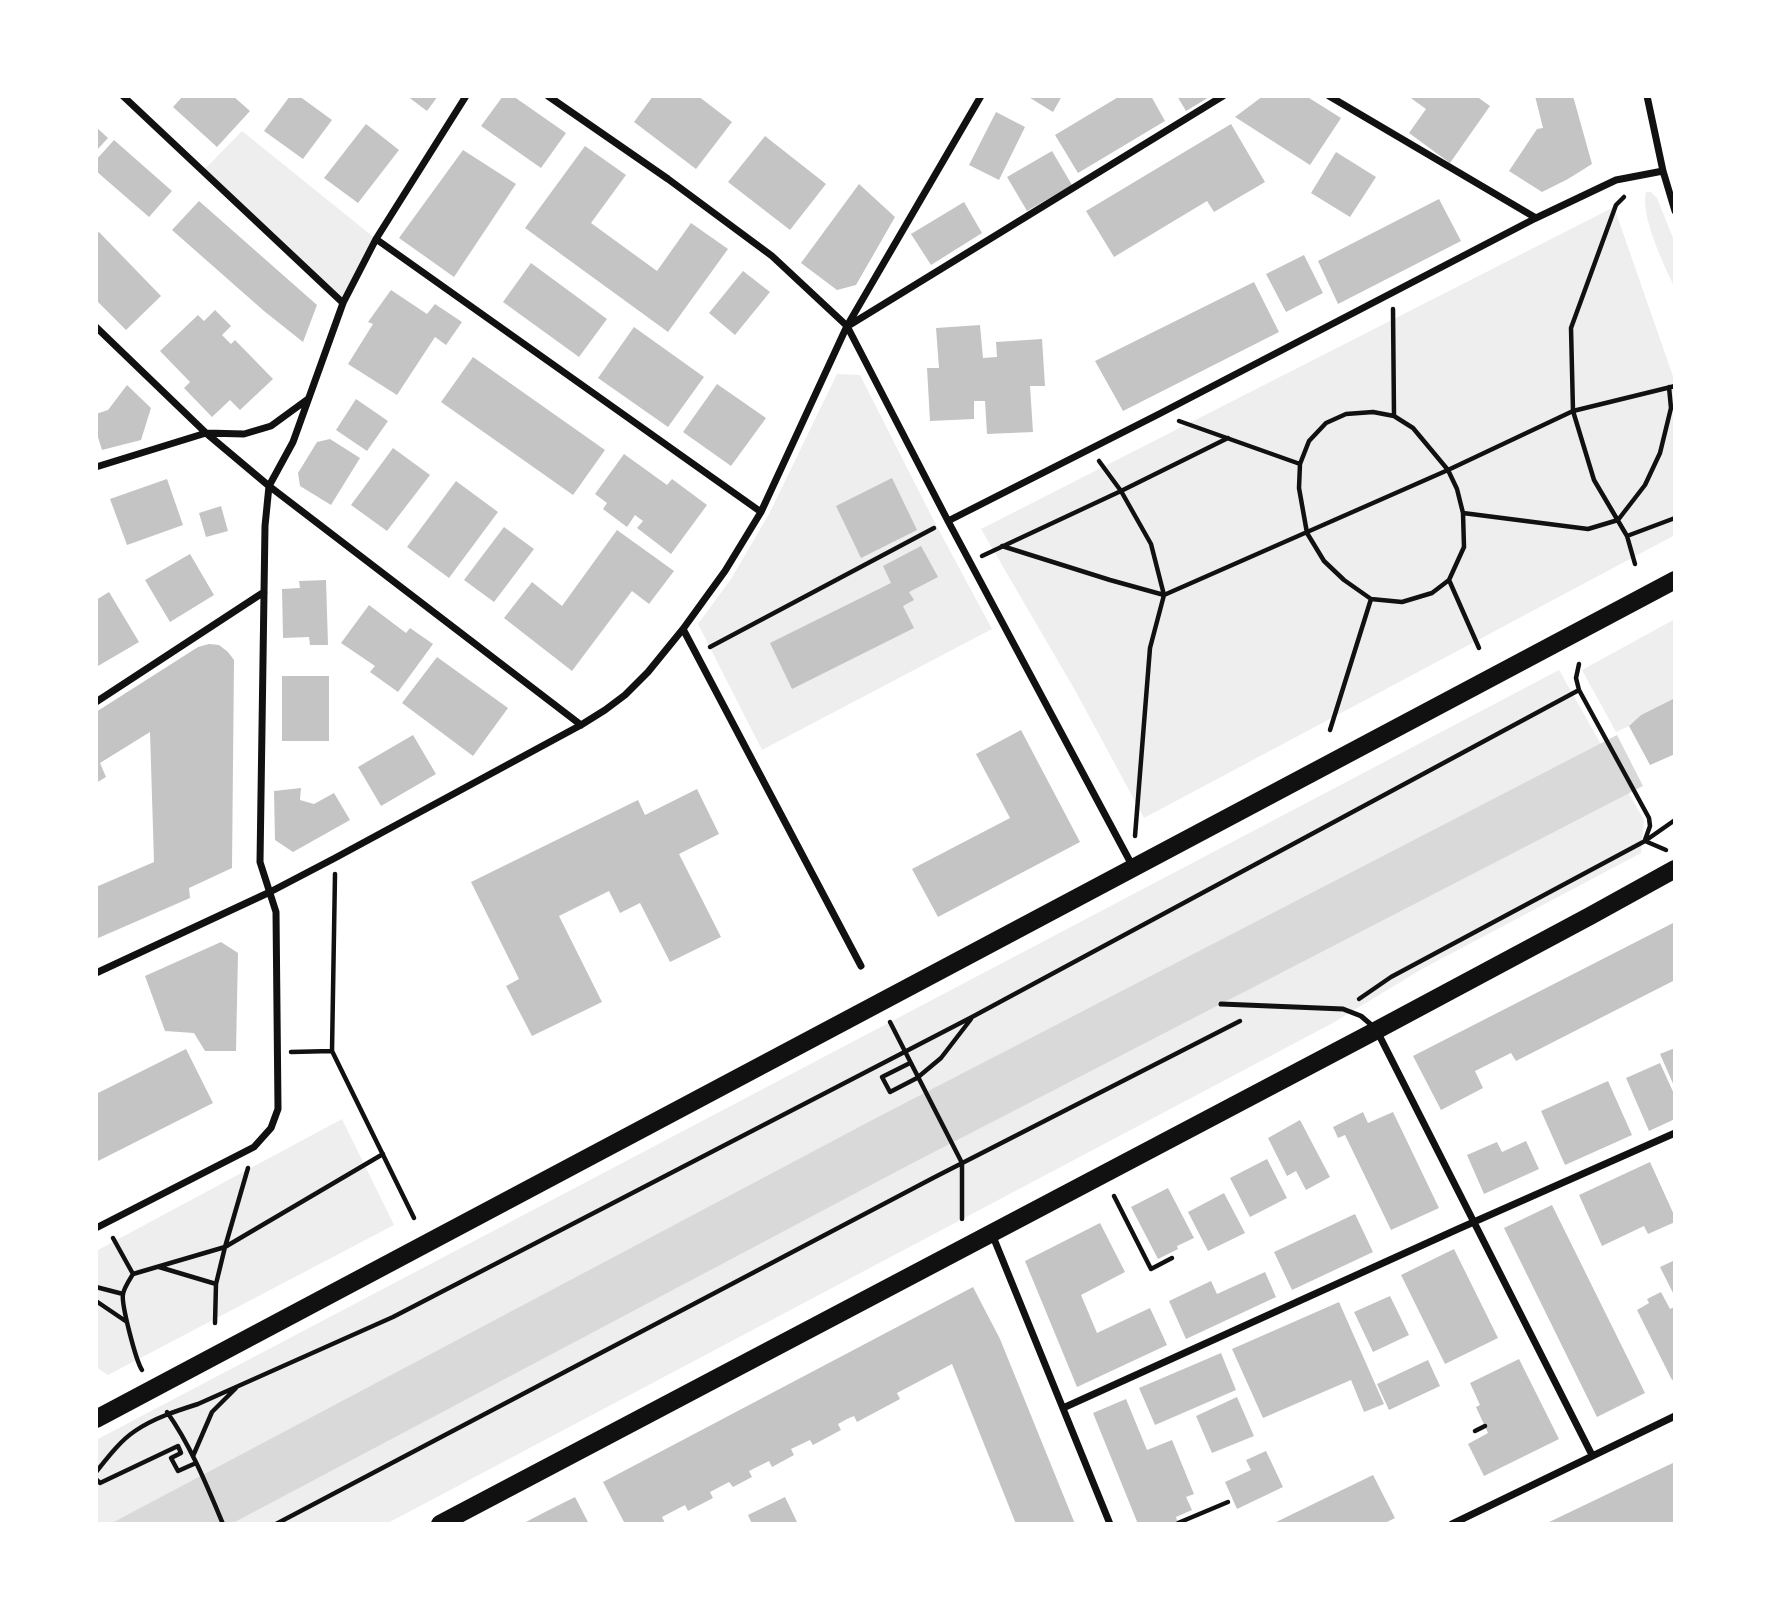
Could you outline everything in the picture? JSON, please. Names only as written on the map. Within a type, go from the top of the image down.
[{"type":"main road","points":[[96,1419],[1675,580]]},
{"type":"main road","points":[[440,1524],[1377,1030],[1675,869]]},
{"type":"street","points":[[123,96],[343,303]]},
{"type":"street","points":[[96,1228],[254,1147],[271,1128],[278,1109],[276,912],[260,862],[265,526],[269,486],[293,442],[343,303],[376,239],[466,96]]},
{"type":"street","points":[[548,96],[668,179],[772,257],[847,326],[1134,869]]},
{"type":"street","points":[[96,973],[270,892],[335,858],[581,725],[625,695],[683,629],[725,571],[761,512],[847,326],[981,96]]},
{"type":"street","points":[[847,326],[1223,96]]},
{"type":"street","points":[[1329,96],[1536,218]]},
{"type":"street","points":[[1647,96],[1663,171],[1675,211]]},
{"type":"street","points":[[948,521],[1536,218],[1616,180],[1663,171]]},
{"type":"street","points":[[376,239],[761,512]]},
{"type":"street","points":[[96,327],[206,433],[269,486],[581,725]]},
{"type":"street","points":[[96,467],[206,433],[244,434],[271,426],[308,398]]},
{"type":"street","points":[[96,702],[264,592]]},
{"type":"street","points":[[683,629],[861,966]]},
{"type":"street","points":[[1377,1030],[1592,1455]]},
{"type":"street","points":[[1063,1408],[1675,1133]]},
{"type":"street","points":[[992,1234],[1110,1524]]},
{"type":"street","points":[[1452,1524],[1675,1416]]},
{"type":"lane","points":[[1221,1004],[1343,1009],[1361,1016],[1377,1030]]},
{"type":"path","points":[[1624,197],[1616,205],[1571,328],[1573,411],[1594,480],[1627,536],[1635,564]]},
{"type":"path","points":[[1393,292],[1394,416]]},
{"type":"path","points":[[1002,546],[1164,595],[1448,470],[1573,411],[1672,387],[1671,408],[1660,453],[1645,485],[1618,520],[1588,529],[1463,513]]},
{"type":"path","points":[[1373,412],[1394,416],[1413,428],[1448,470],[1457,489],[1463,513],[1464,547],[1449,580],[1432,593],[1402,602],[1371,599],[1344,580],[1324,561],[1307,533],[1299,488],[1300,464],[1310,441],[1326,423],[1346,414],[1373,412]]},
{"type":"path","points":[[1159,414],[1300,464]]},
{"type":"path","points":[[970,562],[1228,438]]},
{"type":"path","points":[[1090,449],[1121,491],[1151,544],[1164,595],[1150,648],[1135,837]]},
{"type":"path","points":[[1627,536],[1675,518]]},
{"type":"path","points":[[727,638],[948,521]]},
{"type":"path","points":[[1449,580],[1479,648]]},
{"type":"path","points":[[1330,730],[1371,599]]},
{"type":"path","points":[[1579,664],[1576,678],[1579,690],[1649,818],[1650,826],[1645,841]]},
{"type":"path","points":[[96,1472],[112,1451],[135,1431],[168,1413],[198,1404],[393,1317],[972,1017],[1579,690]]},
{"type":"path","points":[[1343,1009],[1391,977],[1645,841],[1675,820]]},
{"type":"path","points":[[1645,841],[1675,853]]},
{"type":"path","points":[[335,858],[332,1051],[414,1218]]},
{"type":"path","points":[[910,1063],[882,1077],[890,1093],[917,1078],[941,1058],[972,1017]]},
{"type":"path","points":[[276,1524],[962,1163],[1241,1020]]},
{"type":"path","points":[[890,1022],[962,1163],[962,1219]]},
{"type":"path","points":[[278,1053],[332,1051]]},
{"type":"path","points":[[215,1323],[216,1284],[254,1147]]},
{"type":"path","points":[[138,1364],[123,1294],[133,1274],[225,1247],[383,1154]]},
{"type":"path","points":[[1114,1196],[1151,1269],[1172,1258]]},
{"type":"path","points":[[105,1223],[133,1274]]},
{"type":"path","points":[[159,1267],[216,1284]]},
{"type":"path","points":[[96,1287],[123,1294]]},
{"type":"path","points":[[96,1301],[128,1322]]},
{"type":"path","points":[[193,1457],[212,1412],[239,1385]]},
{"type":"path","points":[[162,1405],[193,1457],[223,1524]]},
{"type":"path","points":[[1475,1431],[1485,1426]]},
{"type":"path","points":[[96,1479],[100,1483],[178,1446],[181,1453],[171,1458],[178,1471],[197,1466]]},
{"type":"path","points":[[1178,1523],[1228,1502]]},
{"type":"shaded area","points":[[242,131],[376,239],[343,303],[203,171]]},
{"type":"shaded area","points":[[1646,192],[1651,192],[1657,198],[1675,243],[1675,288],[1659,254],[1646,214]]},
{"type":"shaded area","points":[[1614,207],[1675,382],[1675,535],[1144,818],[1076,692],[981,529]]},
{"type":"shaded area","points":[[837,374],[860,375],[992,629],[762,750],[698,624],[731,579],[769,514]]},
{"type":"shaded area","points":[[1675,619],[1675,698],[1641,715],[1629,726],[1616,732],[1582,670]]},
{"type":"shaded area","points":[[1559,670],[1644,820],[1641,853],[1422,969],[1331,1024],[386,1524],[96,1524],[96,1440]]},
{"type":"shaded area","points":[[1617,735],[1643,786],[905,1167],[231,1524],[110,1524],[878,1117]]},
{"type":"shaded area","points":[[342,1119],[394,1225],[108,1375],[96,1367],[96,1251]]},
{"type":"building","points":[[183,96],[233,96],[250,111],[217,147],[173,107]]},
{"type":"building","points":[[290,96],[299,96],[332,120],[303,159],[264,131]]},
{"type":"building","points":[[407,96],[438,96],[427,111]]},
{"type":"building","points":[[503,96],[513,96],[566,133],[541,168],[481,126]]},
{"type":"building","points":[[653,96],[698,96],[732,122],[696,169],[634,122]]},
{"type":"building","points":[[1027,96],[1062,96],[1053,112]]},
{"type":"building","points":[[1120,96],[1151,96],[1165,121],[1078,173],[1055,135]]},
{"type":"building","points":[[1177,96],[1211,96],[1186,111]]},
{"type":"building","points":[[1263,96],[1306,96],[1341,118],[1310,165],[1235,117]]},
{"type":"building","points":[[1408,96],[1476,96],[1490,106],[1450,163],[1409,133],[1426,109]]},
{"type":"building","points":[[1535,96],[1573,96],[1592,164],[1542,192],[1509,171],[1537,129],[1543,128]]},
{"type":"building","points":[[996,112],[1025,127],[999,180],[969,165]]},
{"type":"building","points":[[366,124],[399,150],[358,203],[324,178]]},
{"type":"building","points":[[1231,124],[1265,182],[1214,212],[1207,201],[1114,257],[1086,211]]},
{"type":"building","points":[[96,127],[108,138],[96,151]]},
{"type":"building","points":[[765,136],[826,184],[790,230],[728,182]]},
{"type":"building","points":[[114,140],[172,191],[149,217],[96,171],[96,160]]},
{"type":"building","points":[[585,146],[626,175],[591,223],[657,271],[691,223],[728,249],[668,332],[525,228]]},
{"type":"building","points":[[463,150],[516,184],[454,277],[399,238]]},
{"type":"building","points":[[1052,151],[1072,185],[1027,211],[1007,177]]},
{"type":"building","points":[[1336,152],[1376,177],[1350,217],[1311,193]]},
{"type":"building","points":[[859,184],[895,217],[856,285],[837,290],[801,263]]},
{"type":"building","points":[[1439,199],[1461,241],[1338,304],[1318,261]]},
{"type":"building","points":[[199,201],[317,305],[303,342],[172,230]]},
{"type":"building","points":[[964,202],[982,233],[931,265],[911,234]]},
{"type":"building","points":[[99,232],[161,296],[126,330],[96,300],[96,234]]},
{"type":"building","points":[[1304,255],[1323,293],[1286,312],[1266,274]]},
{"type":"building","points":[[531,263],[607,319],[579,357],[503,302]]},
{"type":"building","points":[[743,271],[770,292],[735,335],[709,313]]},
{"type":"building","points":[[1254,282],[1279,332],[1123,411],[1095,361]]},
{"type":"building","points":[[391,290],[427,314],[435,304],[462,322],[446,345],[435,337],[397,395],[348,364],[373,324],[368,322]]},
{"type":"building","points":[[215,310],[231,326],[222,335],[231,344],[235,340],[273,379],[240,410],[230,400],[212,417],[184,388],[190,382],[160,351],[198,315],[204,321]]},
{"type":"building","points":[[980,325],[983,358],[997,357],[996,342],[1042,339],[1045,386],[1030,386],[1033,432],[987,434],[985,401],[974,401],[974,419],[930,421],[927,368],[939,368],[936,328]]},
{"type":"building","points":[[634,327],[704,377],[668,427],[598,378]]},
{"type":"building","points":[[473,357],[605,450],[573,495],[441,402]]},
{"type":"building","points":[[717,384],[766,418],[731,466],[683,432]]},
{"type":"building","points":[[127,385],[151,408],[141,440],[102,450],[96,431],[96,414],[108,410]]},
{"type":"building","points":[[356,399],[388,421],[367,451],[336,430]]},
{"type":"building","points":[[330,439],[360,458],[331,505],[300,486],[298,473],[317,442]]},
{"type":"building","points":[[393,448],[430,475],[387,531],[351,505]]},
{"type":"building","points":[[624,454],[667,485],[672,479],[707,505],[671,554],[637,528],[643,521],[635,515],[627,527],[603,509],[607,503],[595,494]]},
{"type":"building","points":[[892,478],[917,530],[861,558],[836,506]]},
{"type":"building","points":[[167,479],[183,525],[127,545],[110,499]]},
{"type":"building","points":[[456,481],[498,512],[449,578],[407,547]]},
{"type":"building","points":[[221,506],[228,531],[206,537],[199,513]]},
{"type":"building","points":[[504,527],[534,549],[494,602],[464,580]]},
{"type":"building","points":[[617,530],[674,571],[649,604],[632,591],[572,671],[504,618],[532,582],[562,606]]},
{"type":"building","points":[[921,546],[938,577],[909,592],[914,600],[903,606],[914,628],[792,689],[770,643],[891,583],[883,566]]},
{"type":"building","points":[[190,554],[214,595],[170,622],[145,580]]},
{"type":"building","points":[[326,580],[328,645],[310,645],[309,637],[283,638],[282,589],[300,588],[299,581]]},
{"type":"building","points":[[109,592],[139,642],[98,666],[96,600]]},
{"type":"building","points":[[369,605],[406,633],[410,628],[433,644],[398,692],[370,672],[375,666],[341,643]]},
{"type":"building","points":[[219,645],[234,660],[232,868],[189,888],[190,898],[96,939],[96,887],[154,862],[150,732],[100,763],[106,777],[96,783],[96,712],[198,647]]},
{"type":"building","points":[[437,657],[508,708],[473,756],[402,703]]},
{"type":"building","points":[[282,676],[329,676],[329,741],[282,741]]},
{"type":"building","points":[[1675,698],[1675,754],[1650,765],[1629,726],[1641,715]]},
{"type":"building","points":[[1021,730],[1080,842],[938,917],[912,869],[1010,818],[976,754]]},
{"type":"building","points":[[413,735],[436,774],[381,806],[358,767]]},
{"type":"building","points":[[301,788],[300,800],[314,804],[334,793],[350,820],[293,852],[275,840],[274,791]]},
{"type":"building","points":[[697,789],[719,834],[679,854],[721,937],[670,962],[640,903],[620,913],[609,891],[559,916],[602,1002],[532,1036],[506,986],[519,979],[471,882],[638,800],[645,815]]},
{"type":"building","points":[[1675,922],[1675,980],[1516,1061],[1511,1053],[1475,1071],[1483,1088],[1441,1110],[1413,1056]]},
{"type":"building","points":[[221,942],[238,953],[236,1051],[205,1051],[194,1033],[165,1031],[145,976]]},
{"type":"building","points":[[1675,1048],[1675,1088],[1660,1054]]},
{"type":"building","points":[[186,1049],[213,1103],[98,1161],[96,1094]]},
{"type":"building","points":[[1660,1063],[1675,1096],[1675,1119],[1649,1131],[1626,1078]]},
{"type":"building","points":[[1608,1081],[1632,1135],[1565,1165],[1541,1111]]},
{"type":"building","points":[[1363,1112],[1368,1123],[1393,1112],[1439,1208],[1391,1230],[1345,1135],[1338,1138],[1333,1127]]},
{"type":"building","points":[[1300,1120],[1330,1177],[1306,1190],[1296,1171],[1287,1176],[1268,1138]]},
{"type":"building","points":[[1526,1141],[1539,1169],[1484,1194],[1467,1155],[1497,1142],[1502,1152]]},
{"type":"building","points":[[1267,1159],[1287,1198],[1250,1217],[1230,1178]]},
{"type":"building","points":[[1650,1162],[1675,1222],[1648,1234],[1644,1226],[1602,1246],[1579,1195]]},
{"type":"building","points":[[1168,1188],[1194,1238],[1158,1259],[1131,1207]]},
{"type":"building","points":[[1224,1193],[1245,1233],[1208,1251],[1188,1212]]},
{"type":"building","points":[[1552,1205],[1645,1393],[1597,1417],[1504,1228]]},
{"type":"building","points":[[1355,1214],[1373,1252],[1292,1290],[1274,1252]]},
{"type":"building","points":[[1100,1223],[1125,1272],[1081,1295],[1097,1333],[1150,1308],[1167,1345],[1077,1387],[1025,1261]]},
{"type":"building","points":[[1454,1249],[1498,1338],[1445,1364],[1401,1275]]},
{"type":"building","points":[[1675,1260],[1675,1297],[1660,1267]]},
{"type":"building","points":[[1265,1272],[1276,1297],[1186,1339],[1169,1301],[1211,1281],[1217,1294]]},
{"type":"building","points":[[973,1287],[1000,1339],[1075,1524],[1016,1524],[952,1364],[897,1393],[900,1399],[857,1422],[854,1416],[838,1424],[841,1430],[813,1445],[810,1440],[791,1449],[794,1455],[772,1467],[769,1461],[749,1471],[752,1477],[733,1487],[729,1482],[710,1492],[713,1498],[688,1511],[685,1505],[662,1517],[665,1523],[663,1524],[625,1524],[603,1482]]},
{"type":"building","points":[[1661,1292],[1670,1309],[1675,1309],[1675,1379],[1672,1380],[1637,1310],[1649,1303],[1647,1299]]},
{"type":"building","points":[[1390,1296],[1409,1335],[1373,1352],[1354,1312]]},
{"type":"building","points":[[1339,1302],[1384,1404],[1364,1412],[1351,1380],[1263,1418],[1232,1349]]},
{"type":"building","points":[[1221,1353],[1236,1390],[1155,1425],[1139,1388]]},
{"type":"building","points":[[1519,1359],[1559,1439],[1484,1476],[1468,1444],[1488,1433],[1476,1407],[1480,1405],[1470,1383]]},
{"type":"building","points":[[1428,1360],[1440,1386],[1389,1410],[1377,1384]]},
{"type":"building","points":[[1237,1397],[1254,1436],[1212,1453],[1196,1416]]},
{"type":"building","points":[[1126,1399],[1147,1450],[1172,1440],[1194,1494],[1186,1497],[1192,1510],[1176,1517],[1178,1524],[1138,1524],[1093,1413]]},
{"type":"building","points":[[1266,1451],[1283,1487],[1237,1509],[1225,1482],[1251,1470],[1246,1460]]},
{"type":"building","points":[[1675,1462],[1675,1524],[1545,1524],[1639,1479]]},
{"type":"building","points":[[1373,1475],[1395,1518],[1383,1524],[1272,1524]]},
{"type":"building","points":[[575,1497],[589,1524],[522,1524],[547,1511]]},
{"type":"building","points":[[785,1497],[798,1524],[752,1524],[748,1515]]}]
